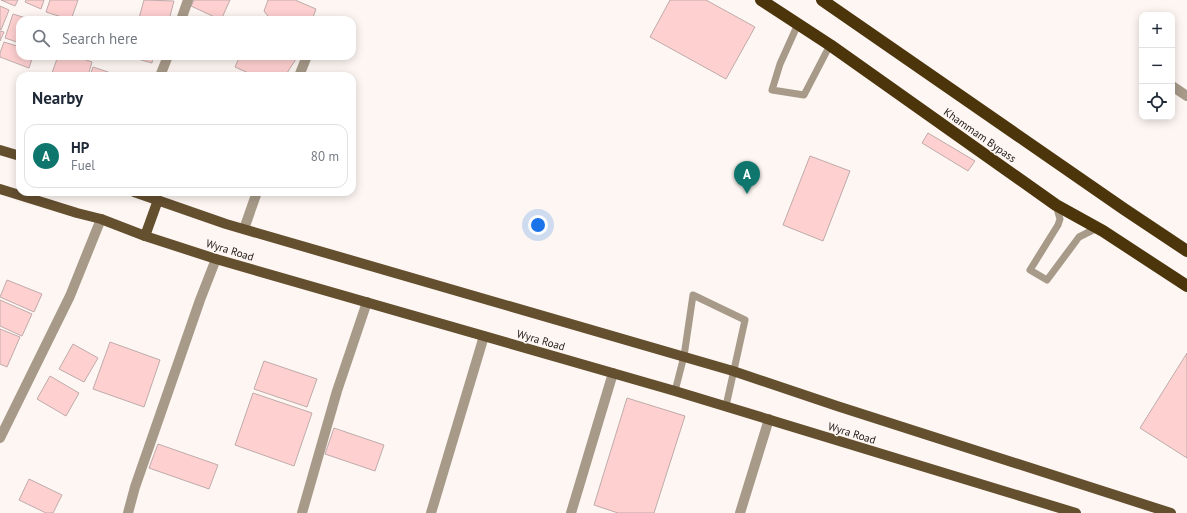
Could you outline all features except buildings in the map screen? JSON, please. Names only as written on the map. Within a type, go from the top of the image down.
[{"type":"highway","name":"Khammam Bypass","points":[[761,0],[830,45],[1056,205],[1097,228],[1187,286]]},
{"type":"highway","name":"Khammam Bypass","points":[[822,0],[1187,251]]},
{"type":"main road","points":[[0,150],[16,155]]},
{"type":"main road","name":"Wyra Road","points":[[0,189],[16,194]]},
{"type":"main road","name":"Wyra Road","points":[[22,196],[101,219],[144,236],[216,259],[726,406],[1076,513]]},
{"type":"main road","name":"Wyra Road","points":[[146,196],[244,229],[733,371],[1171,513]]},
{"type":"main road","points":[[144,236],[158,200]]},
{"type":"street","points":[[182,16],[186,0]]},
{"type":"street","points":[[162,72],[166,60]]},
{"type":"street","points":[[300,72],[305,60]]},
{"type":"street","points":[[1175,88],[1187,96]]},
{"type":"street","points":[[244,229],[256,196]]},
{"type":"street","points":[[0,438],[70,296],[101,219]]},
{"type":"street","points":[[128,513],[135,487],[200,300],[216,259]]},
{"type":"street","points":[[302,513],[337,391],[367,302]]},
{"type":"street","points":[[430,513],[484,336]]},
{"type":"street","points":[[570,513],[613,373]]},
{"type":"street","points":[[740,513],[769,419]]},
{"type":"lane","points":[[798,24],[780,64],[772,90],[804,96],[830,45]]},
{"type":"lane","points":[[1056,205],[1060,219],[1058,225],[1030,270],[1047,280],[1079,237],[1097,228]]},
{"type":"lane","points":[[675,391],[684,356],[693,295],[745,320],[726,406]]},
{"type":"place","name":"HP","points":[[747,194]]}]
